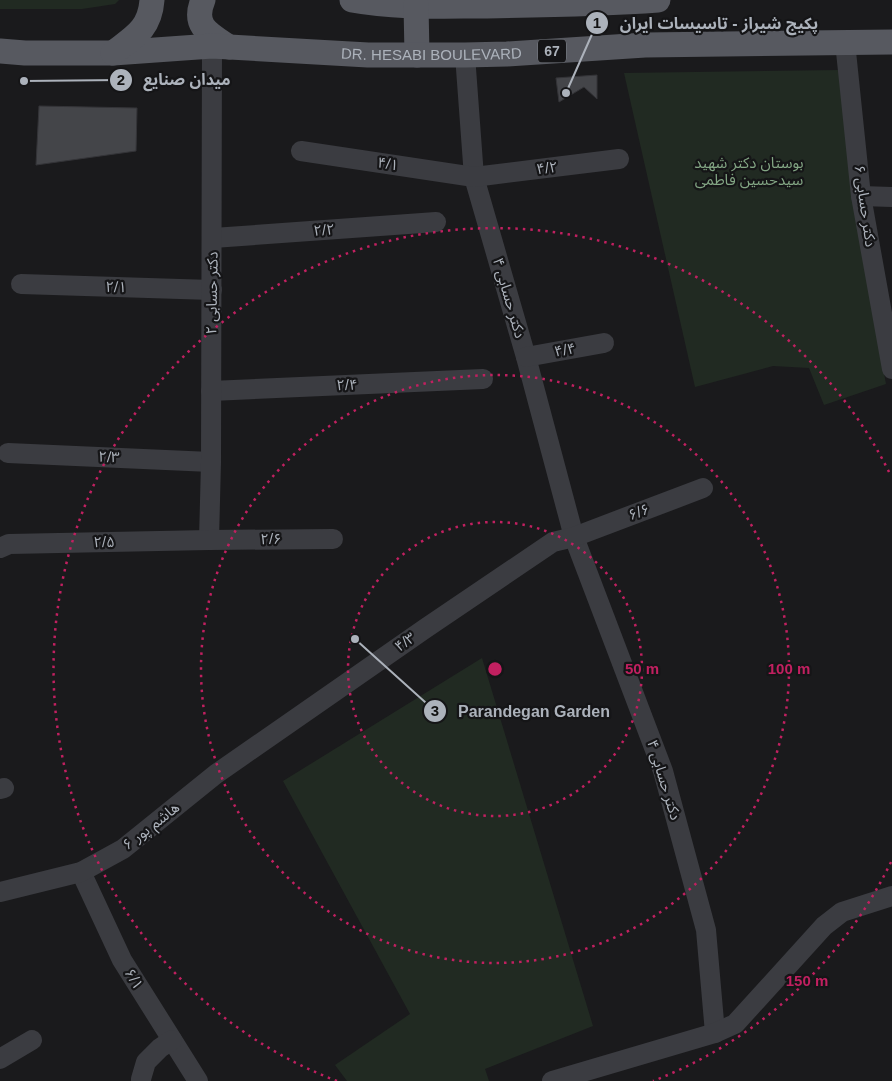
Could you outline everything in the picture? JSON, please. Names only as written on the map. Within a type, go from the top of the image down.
[{"type":"main road","points":[[113,53],[139,34],[147,23],[152,0]]},
{"type":"main road","points":[[203,0],[199,14],[201,24],[221,47]]},
{"type":"main road","points":[[352,0],[377,4],[416,5],[658,0]]},
{"type":"main road","points":[[416,5],[417,55]]},
{"type":"main road","name":"DR. HESABI BOULEVARD","points":[[221,47],[368,55],[417,55],[507,54],[645,45],[892,42]]},
{"type":"main road","name":"67","points":[[0,51],[25,53],[113,53],[221,47]]},
{"type":"street","name":"۶ دکتر حسابی","points":[[845,42],[862,196],[892,369]]},
{"type":"street","name":"دکتر حسابی ۲","points":[[209,540],[213,238],[221,47]]},
{"type":"street","name":"دکتر حسابی ۴","points":[[465,54],[474,177],[526,357],[574,537]]},
{"type":"street","name":"۴/۱","points":[[302,151],[474,177]]},
{"type":"street","name":"۴/۲","points":[[474,177],[619,159]]},
{"type":"street","points":[[862,196],[892,197]]},
{"type":"street","name":"۲/۲","points":[[213,238],[436,222]]},
{"type":"street","name":"۲/۱","points":[[21,284],[212,290]]},
{"type":"street","name":"۴/۴","points":[[526,357],[604,343]]},
{"type":"street","name":"۲/۴","points":[[211,391],[483,379]]},
{"type":"street","name":"۲/۳","points":[[8,453],[211,462]]},
{"type":"street","name":"۶/۶","points":[[574,537],[703,488]]},
{"type":"street","name":"۴/۳","points":[[216,774],[553,542],[574,537]]},
{"type":"street","name":"۴ دکتر حسابی","points":[[574,537],[663,771],[706,930],[715,1033]]},
{"type":"street","name":"۲/۶","points":[[209,540],[333,539]]},
{"type":"street","name":"۲/۵","points":[[0,548],[9,544],[209,540]]},
{"type":"street","name":"هاشم پور ۶","points":[[0,892],[81,872],[123,849],[216,774]]},
{"type":"street","name":"۶/۱","points":[[81,872],[122,960],[198,1081]]},
{"type":"street","points":[[552,1081],[715,1033],[739,1021],[824,926],[842,912],[892,896]]},
{"type":"street","points":[[0,1059],[32,1040]]},
{"type":"street","points":[[141,1081],[146,1062],[160,1048],[172,1040]]},
{"type":"green space","points":[[0,0],[119,0],[115,4],[82,9],[0,9]]},
{"type":"green space","name":"بوستان دکتر شهید سیدحسین فاطمی","points":[[840,70],[852,197],[886,384],[824,405],[809,368],[773,366],[695,387],[624,73]]},
{"type":"green space","points":[[482,658],[593,1026],[485,1069],[489,1081],[347,1081],[335,1065],[410,1014],[283,781]]},
{"type":"building","points":[[597,75],[597,99],[584,87],[559,102],[556,78]]},
{"type":"building","points":[[39,106],[137,108],[136,151],[36,165]]},
{"type":"place","name":"میدان صنایع","points":[[24,81]]},
{"type":"place","name":"پکیج شیراز - تاسیسات ایران","points":[[566,93]]},
{"type":"place","name":"Parandegan Garden","points":[[355,639]]}]
